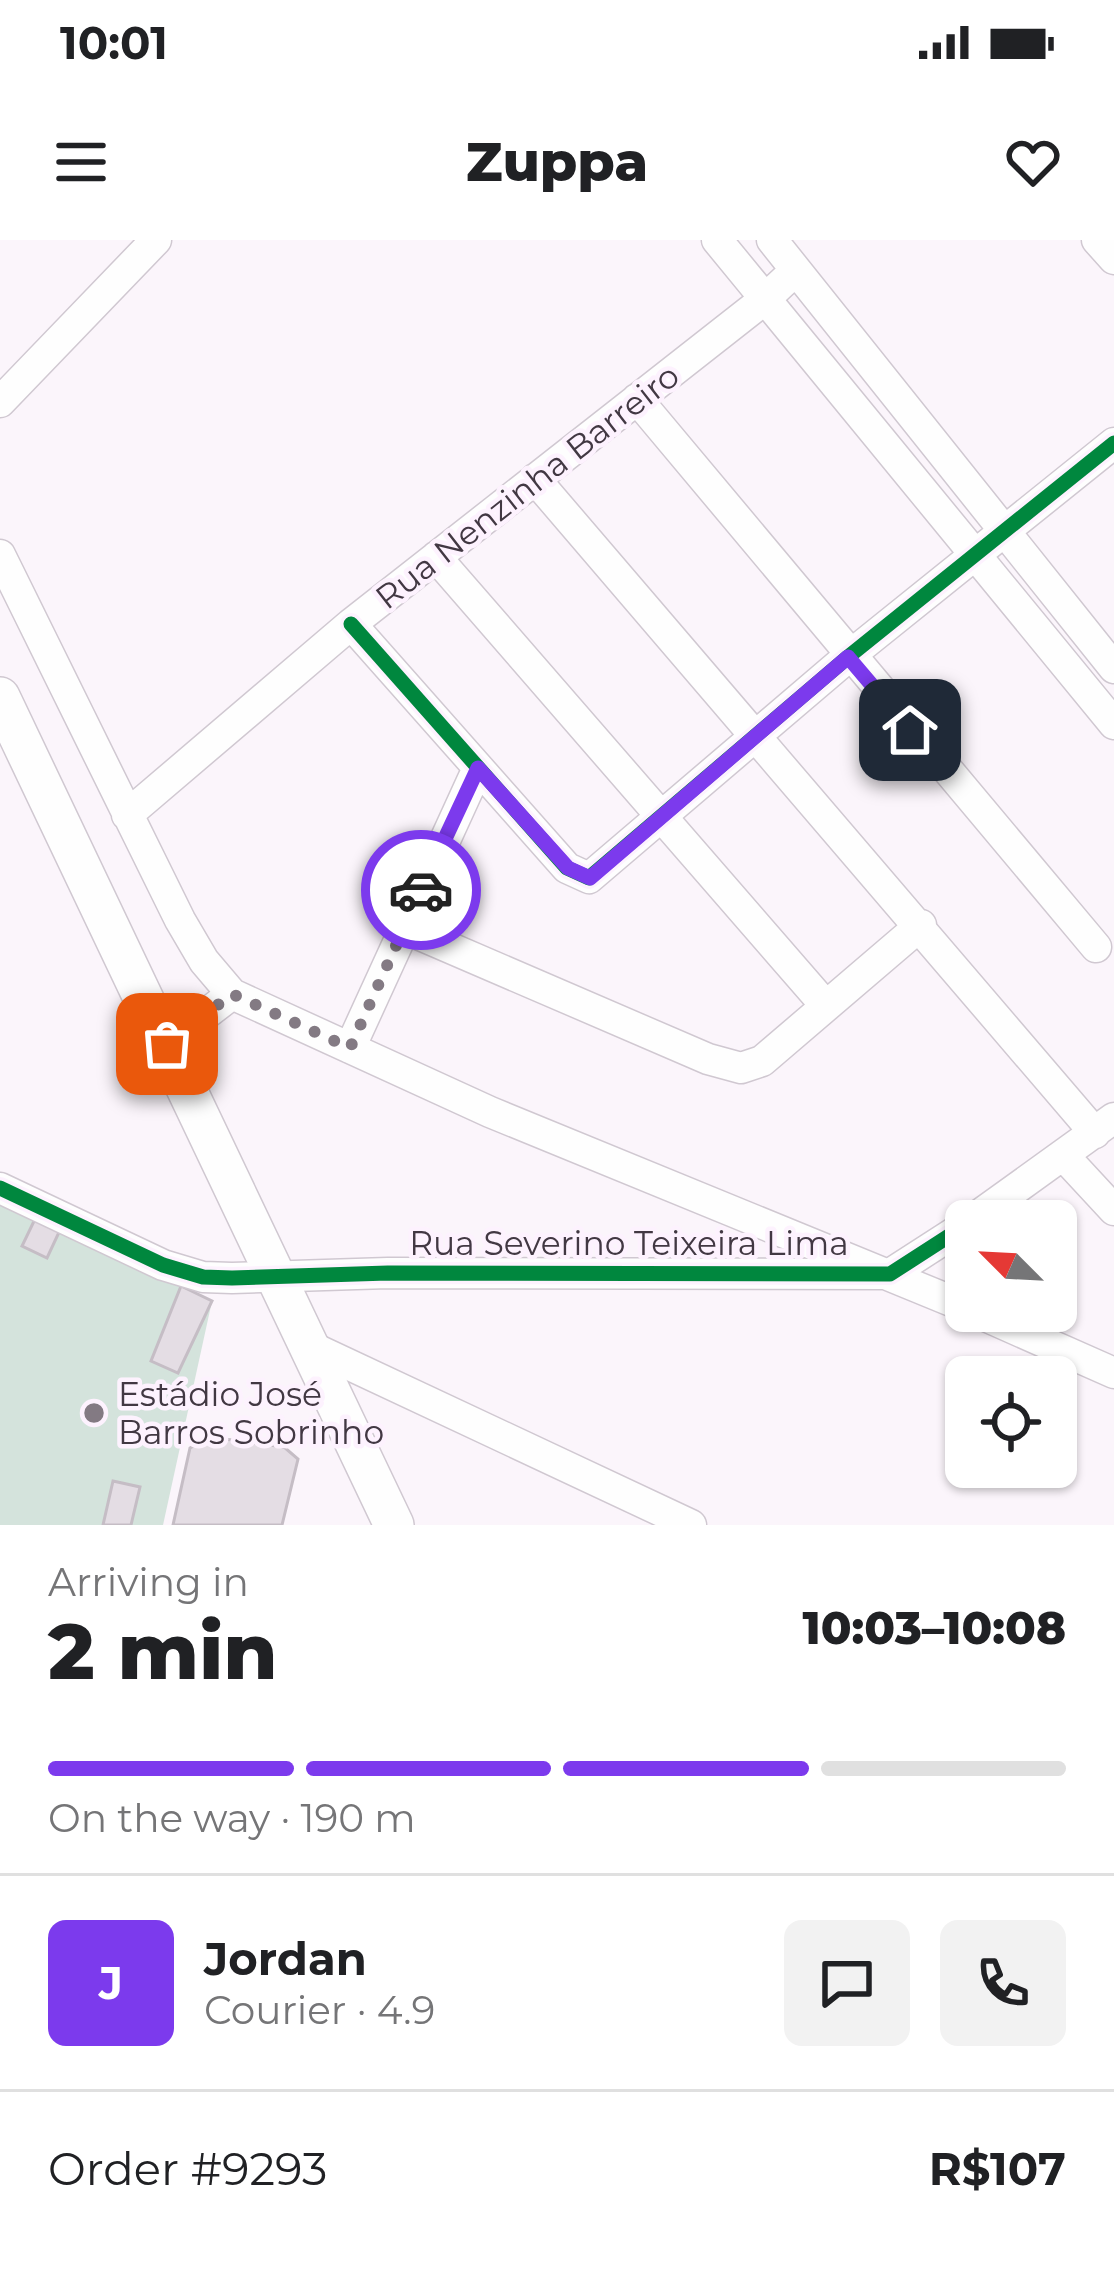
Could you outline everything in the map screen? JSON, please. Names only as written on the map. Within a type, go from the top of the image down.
[{"type":"main road","points":[[0,697],[394,1525]]},
{"type":"street","points":[[0,402],[155,240]]},
{"type":"street","points":[[717,240],[1114,724]]},
{"type":"street","points":[[772,240],[1114,668]]},
{"type":"street","points":[[1097,240],[1114,259]]},
{"type":"street","name":"Rua Nenzinha Barreiro","points":[[127,815],[351,624],[796,270]]},
{"type":"street","points":[[637,399],[848,657],[1096,947]]},
{"type":"street","points":[[351,624],[568,868],[584,878],[596,875],[848,657],[1114,443]]},
{"type":"street","points":[[535,479],[921,925],[1104,1125]]},
{"type":"street","points":[[0,555],[204,961],[232,994],[490,1112],[945,1298]]},
{"type":"street","points":[[436,557],[826,1006]]},
{"type":"street","points":[[350,1048],[478,768]]},
{"type":"street","points":[[404,928],[730,1067],[762,1061],[921,925]]},
{"type":"street","points":[[167,1044],[232,994]]},
{"type":"street","name":"Rua Severino Teixeira Lima","points":[[1001,1200],[1104,1125]]},
{"type":"street","points":[[1063,1155],[1114,1210]]},
{"type":"street","name":"Rua Severino Teixeira Lima","points":[[0,1188],[184,1272],[218,1278],[410,1273],[890,1274],[945,1238]]},
{"type":"street","points":[[1022,1332],[1114,1373]]},
{"type":"street","points":[[305,1343],[691,1525]]},
{"type":"shaded area","name":"Estádio José Barros Sobrinho","points":[[0,1199],[212,1301],[163,1525],[0,1525]]},
{"type":"building","points":[[36,1217],[61,1228],[47,1258],[22,1246]]},
{"type":"building","points":[[181,1286],[212,1301],[178,1373],[151,1361]]},
{"type":"building","points":[[210,1437],[284,1447],[298,1459],[282,1525],[173,1525],[190,1448]]},
{"type":"building","points":[[113,1481],[140,1487],[131,1525],[103,1525]]},
{"type":"cycle path","points":[[351,624],[567,868],[589,878],[848,657],[1114,443]]},
{"type":"cycle path","points":[[0,1188],[163,1265],[203,1277],[890,1274],[945,1239]]},
{"type":"way so far","points":[[167,1044],[232,994],[350,1048],[421,890]]},
{"type":"place","name":"Estádio José Barros Sobrinho","points":[[94,1413]]},
{"type":"route","points":[[421,890],[478,768],[568,868],[590,878],[848,657],[910,730]]}]
